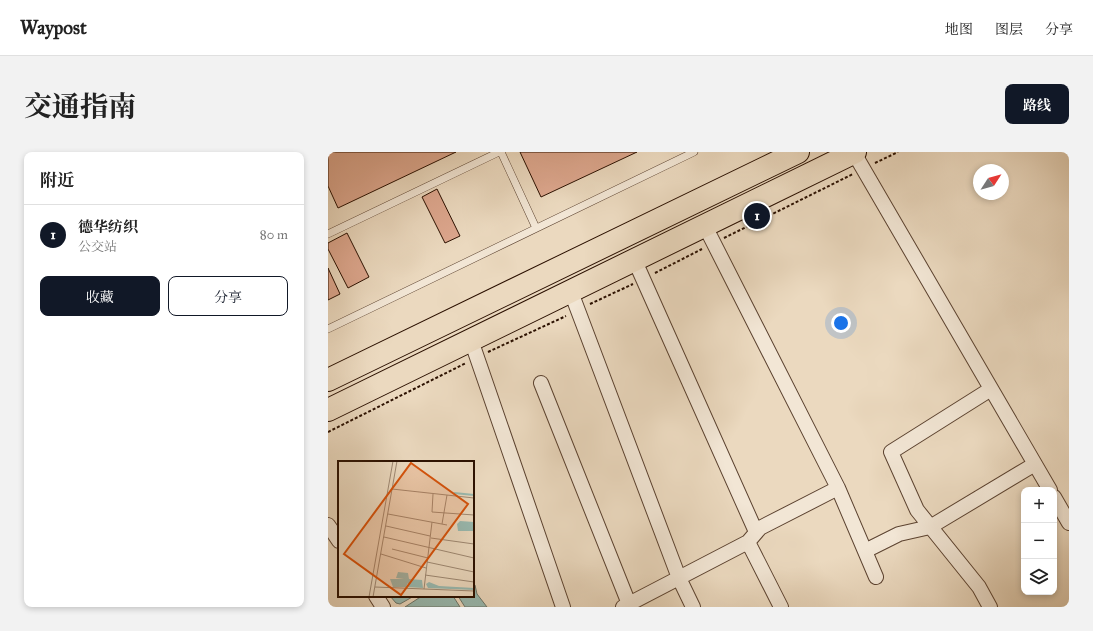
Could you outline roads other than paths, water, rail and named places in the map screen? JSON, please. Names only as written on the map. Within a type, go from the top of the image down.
[{"type":"highway","points":[[328,380],[798,152]]},
{"type":"highway","points":[[328,410],[474,349],[639,270],[857,158]]},
{"type":"street","points":[[857,158],[1048,487]]},
{"type":"street","points":[[709,235],[838,488],[876,577]]},
{"type":"street","points":[[639,270],[781,607]]},
{"type":"street","points":[[574,301],[679,578],[693,607]]},
{"type":"street","points":[[474,349],[563,607]]},
{"type":"street","points":[[540,383],[626,605],[679,578],[752,537],[760,528],[838,488]]},
{"type":"street","points":[[990,607],[979,587],[916,510],[891,452],[991,389]]},
{"type":"street","points":[[865,551],[899,534],[930,527],[1035,464]]},
{"type":"street","points":[[1057,503],[1069,523]]},
{"type":"street","points":[[328,525],[338,540]]},
{"type":"street","points":[[377,597],[383,607]]},
{"type":"lane","points":[[328,234],[500,152],[536,228]]},
{"type":"lane","points":[[328,329],[694,152]]},
{"type":"water","points":[[474,586],[477,594],[487,607],[465,607],[459,597],[474,597]]},
{"type":"water","points":[[391,597],[412,597],[400,604],[396,603]]},
{"type":"water","points":[[420,597],[454,597],[460,607],[405,607]]},
{"type":"place","name":"德华纺织","points":[[757,216]]}]
